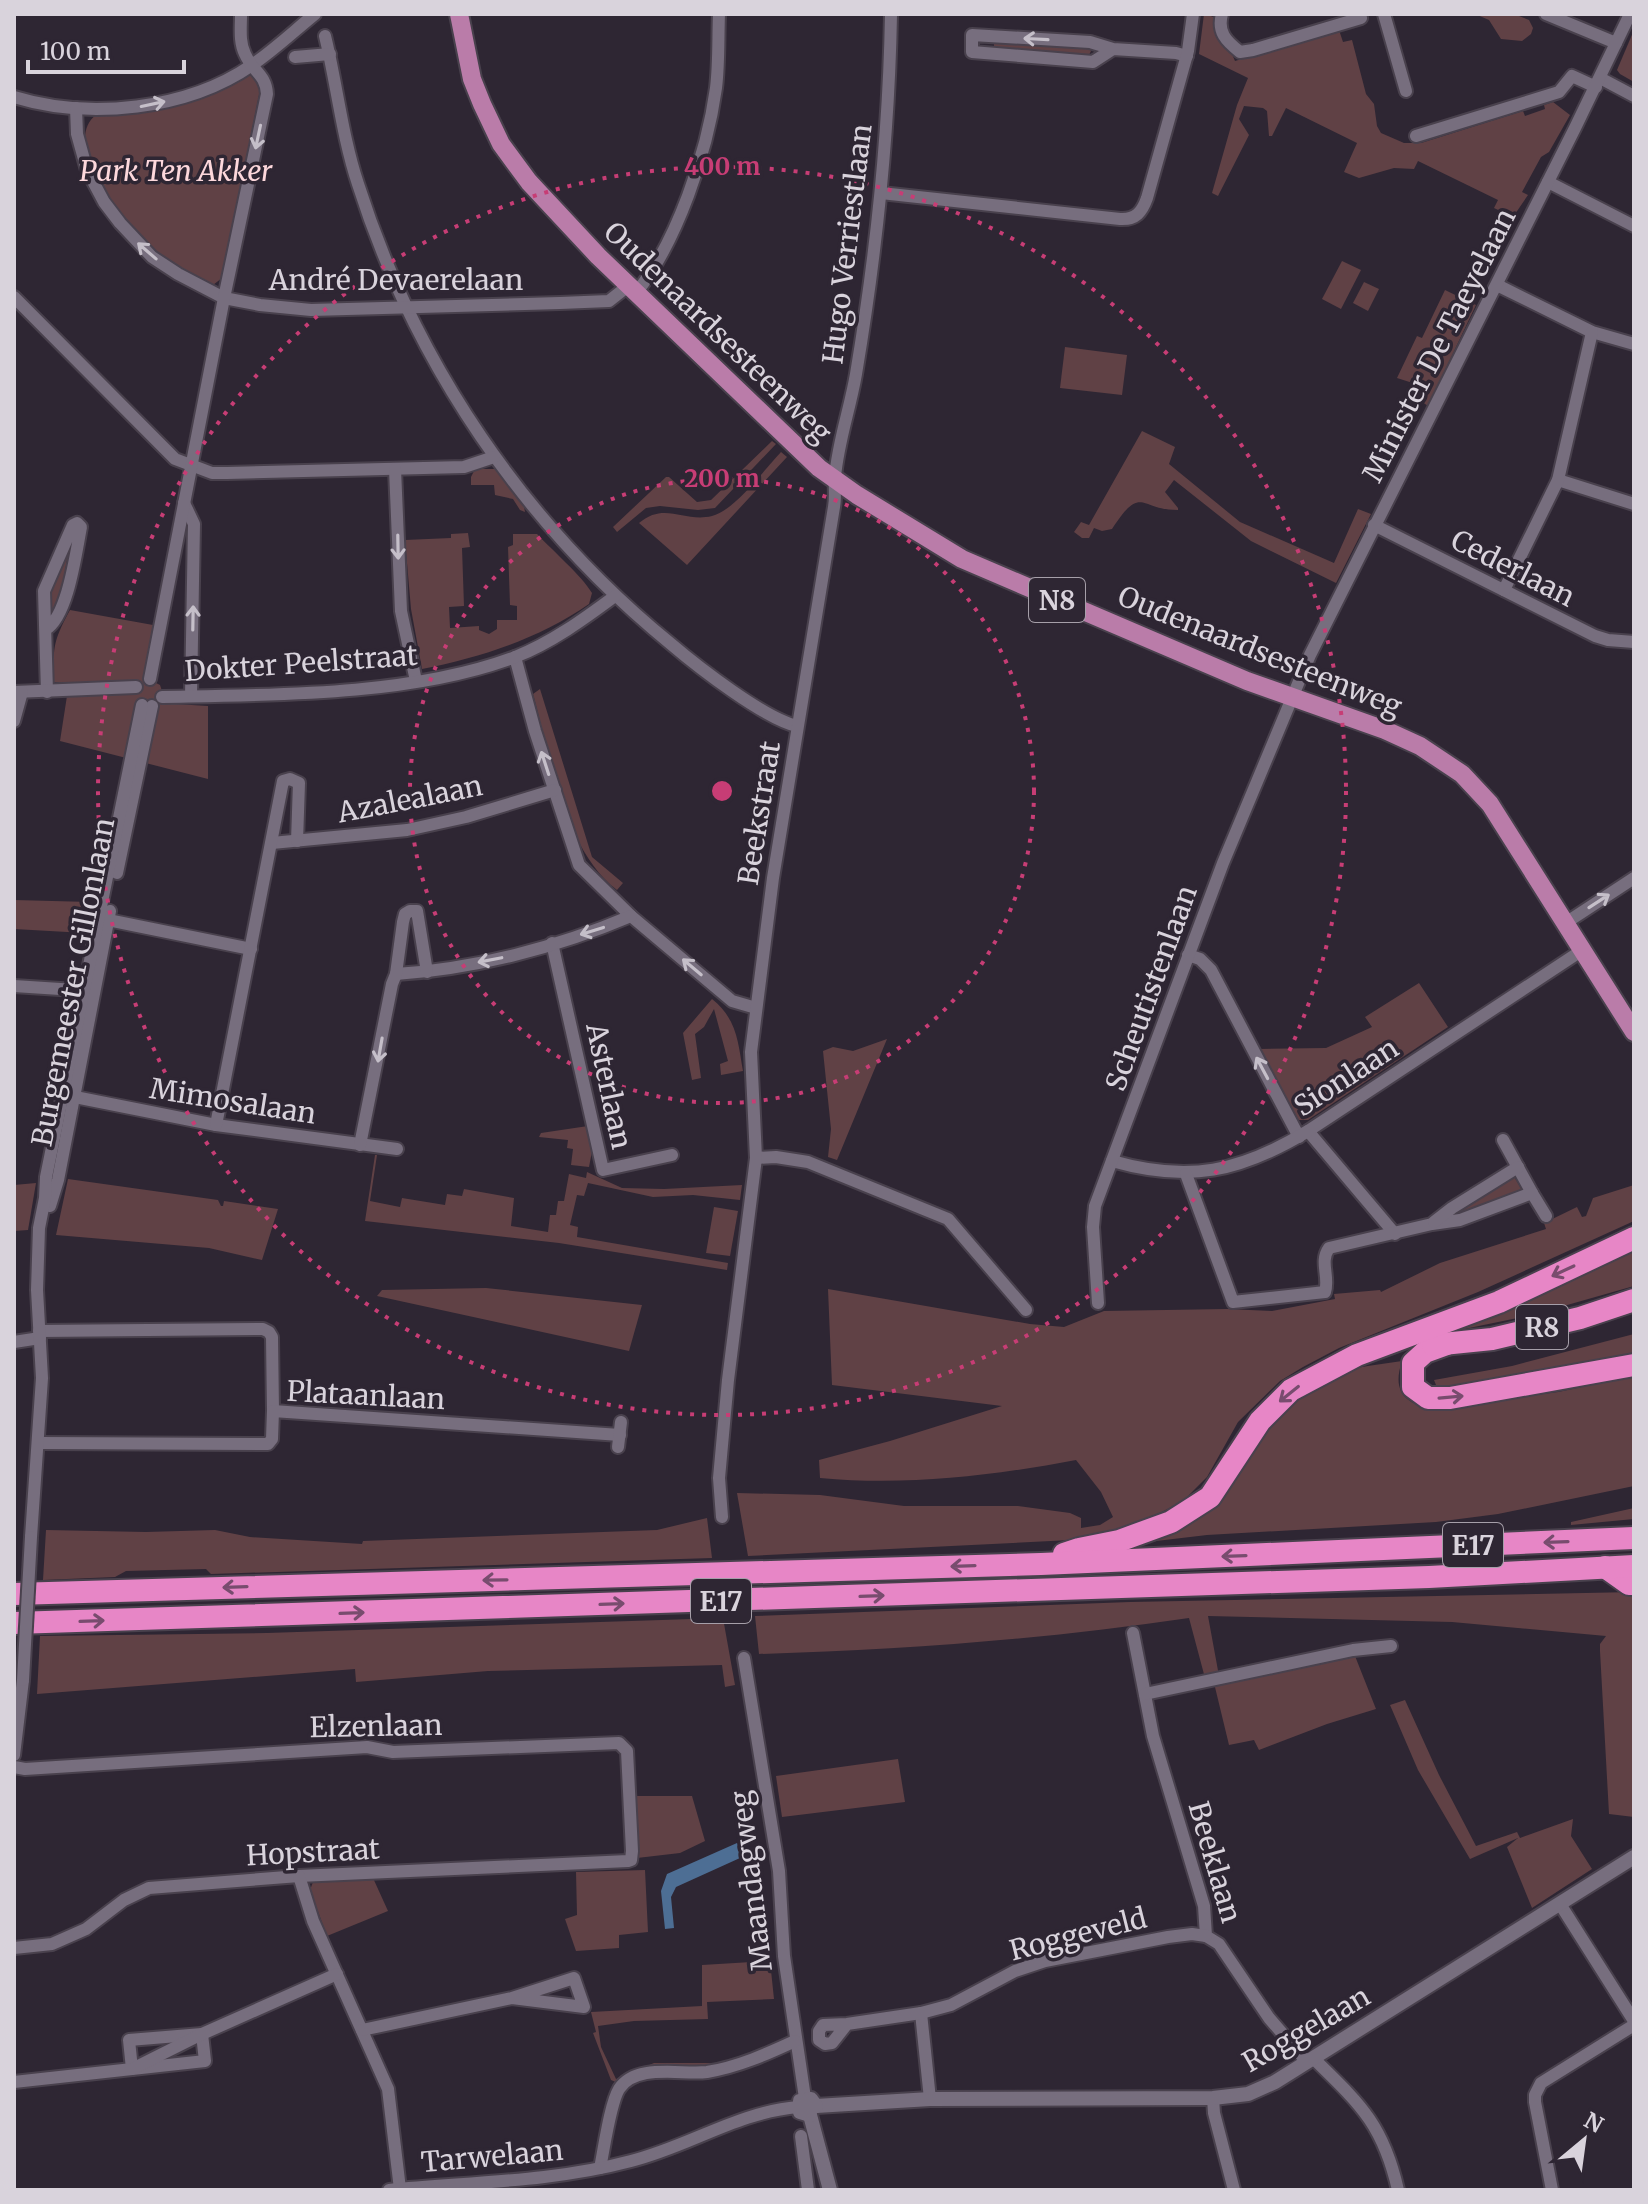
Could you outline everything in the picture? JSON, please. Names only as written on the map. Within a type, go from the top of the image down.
[{"type":"highway","points":[[1041,1564],[1079,1549],[1119,1541],[1171,1522],[1210,1497],[1260,1421],[1291,1390],[1357,1355],[1499,1302],[1634,1238]]},
{"type":"highway","name":"R8","points":[[1447,1344],[1492,1339],[1580,1318],[1634,1300]]},
{"type":"highway","points":[[1357,1355],[1447,1344]]},
{"type":"highway","points":[[1447,1344],[1425,1352],[1413,1363],[1413,1387],[1428,1398],[1450,1398],[1634,1365]]},
{"type":"highway","name":"E17","points":[[14,1594],[1041,1564],[1634,1538]]},
{"type":"highway","name":"E17","points":[[14,1623],[1397,1578],[1634,1566]]},
{"type":"highway","points":[[1605,1567],[1629,1584],[1634,1584]]},
{"type":"main road","name":"Oudenaardsesteenweg","points":[[459,14],[472,79],[501,144],[548,204],[809,460],[962,559],[1292,698],[1395,734],[1420,746],[1462,774],[1490,804],[1634,1032]]},
{"type":"street","points":[[150,679],[267,94],[264,77],[252,66],[241,40],[241,14]]},
{"type":"street","points":[[14,97],[39,104],[76,108],[128,109],[181,97],[252,66],[315,14]]},
{"type":"street","points":[[632,289],[654,269],[703,152],[716,87],[719,14]]},
{"type":"street","name":"Hugo Verriestlaan","points":[[834,479],[855,375],[881,193],[891,14]]},
{"type":"street","points":[[881,193],[1120,219],[1134,217],[1141,212],[1187,56],[1193,14]]},
{"type":"street","points":[[1222,14],[1222,35],[1240,52],[1361,18]]},
{"type":"street","points":[[1384,14],[1406,91]]},
{"type":"street","points":[[1546,14],[1616,43]]},
{"type":"street","name":"Minister De Taeyelaan","points":[[1292,698],[1374,525],[1497,285],[1630,14]]},
{"type":"street","points":[[1113,49],[1093,62],[972,52],[972,35],[1090,42],[1113,49],[1187,56]]},
{"type":"street","points":[[325,36],[357,182],[406,307],[463,409],[494,457],[561,542],[615,596],[721,682],[764,711],[797,726]]},
{"type":"street","points":[[295,57],[330,54]]},
{"type":"street","points":[[1416,136],[1559,92],[1572,76],[1634,96]]},
{"type":"street","name":"André Devaerelaan","points":[[76,108],[77,134],[87,170],[104,202],[120,223],[152,257],[224,298],[311,310],[600,302],[632,289]]},
{"type":"street","points":[[1548,182],[1634,226]]},
{"type":"street","points":[[1497,285],[1592,332],[1634,344]]},
{"type":"street","points":[[14,297],[175,459],[192,468],[227,473],[464,467],[494,457]]},
{"type":"street","points":[[1504,590],[1558,480],[1592,332]]},
{"type":"street","points":[[395,469],[401,611],[416,681]]},
{"type":"street","name":"Beekstraat","points":[[722,1517],[719,1478],[723,1427],[756,1158],[751,1059],[756,1008],[797,726],[835,500],[834,479]]},
{"type":"street","points":[[1558,480],[1634,504]]},
{"type":"street","points":[[184,503],[194,524],[191,696]]},
{"type":"street","points":[[46,629],[52,625],[66,596],[81,527],[77,523],[73,525],[44,591],[47,692]]},
{"type":"street","name":"Cederlaan","points":[[1374,525],[1595,636],[1634,642]]},
{"type":"street","name":"Dokter Peelstraat","points":[[152,703],[191,696],[364,688],[416,681],[515,657],[583,620],[615,596]]},
{"type":"street","points":[[515,657],[535,731],[579,865],[631,916],[732,1001],[756,1008]]},
{"type":"street","points":[[14,721],[18,692],[136,687],[150,679],[160,685],[152,703]]},
{"type":"street","name":"Burgemeester Gillonlaan","points":[[136,687],[136,698],[152,703]]},
{"type":"street","name":"Scheutistenlaan","points":[[1098,1303],[1093,1227],[1095,1209],[1188,955],[1292,698]]},
{"type":"street","name":"Burgemeester Gillonlaan","points":[[91,991],[152,703]]},
{"type":"street","name":"Burgemeester Gillonlaan","points":[[14,1755],[23,1680],[39,1443],[42,1378],[37,1290],[40,1244],[58,1180],[69,1096],[152,703]]},
{"type":"street","points":[[216,1125],[283,781],[290,779],[299,783],[297,841]]},
{"type":"street","name":"Azalealaan","points":[[272,843],[407,830],[466,817],[555,790]]},
{"type":"street","points":[[1564,924],[1634,878]]},
{"type":"street","points":[[360,1145],[396,974],[403,922],[405,914],[410,911],[417,911],[421,924],[427,972]]},
{"type":"street","points":[[396,974],[427,972],[502,958],[631,916]]},
{"type":"street","points":[[108,920],[251,949]]},
{"type":"street","name":"Asterlaan","points":[[552,943],[603,1170],[672,1155]]},
{"type":"street","name":"Sionlaan","points":[[1112,1161],[1186,1174],[1244,1163],[1304,1134],[1581,951]]},
{"type":"street","points":[[1188,955],[1200,959],[1211,970],[1304,1134],[1395,1234]]},
{"type":"street","points":[[14,986],[91,991]]},
{"type":"street","name":"Mimosalaan","points":[[69,1096],[216,1125],[397,1149]]},
{"type":"street","points":[[1503,1140],[1546,1216]]},
{"type":"street","points":[[756,1158],[776,1157],[808,1162],[948,1219],[1026,1310]]},
{"type":"street","points":[[1432,1224],[1518,1167]]},
{"type":"street","points":[[1186,1174],[1233,1302],[1325,1292],[1324,1258],[1329,1248],[1460,1220],[1532,1193]]},
{"type":"street","points":[[14,1342],[39,1334],[263,1329],[272,1337],[273,1411]]},
{"type":"street","name":"Plataanlaan","points":[[39,1443],[268,1444],[272,1439],[273,1411],[620,1435]]},
{"type":"street","name":"Beeklaan","points":[[1133,1633],[1153,1736],[1204,1906],[1206,1936],[1219,1944],[1269,2018],[1371,2118],[1391,2160],[1398,2190]]},
{"type":"street","points":[[1145,1694],[1353,1650],[1391,1646]]},
{"type":"street","name":"Maandagweg","points":[[744,1658],[779,1871],[784,1956],[807,2107]]},
{"type":"street","name":"Elzenlaan","points":[[14,1767],[25,1769],[367,1747],[393,1752],[619,1743],[627,1751],[631,1860]]},
{"type":"street","name":"Roggelaan","points":[[807,2107],[930,2099],[1213,2098],[1248,2094],[1310,2060],[1634,1857]]},
{"type":"street","name":"Hopstraat","points":[[14,1948],[52,1944],[86,1929],[124,1900],[149,1888],[299,1876],[631,1860]]},
{"type":"street","points":[[299,1876],[313,1921],[388,2089],[400,2189]]},
{"type":"street","points":[[1552,2190],[1535,2102],[1537,2087],[1634,2023],[1560,1904]]},
{"type":"street","name":"Roggeveld","points":[[847,2024],[921,2013],[970,1997],[1029,1965],[1168,1937],[1206,1936]]},
{"type":"street","points":[[132,2069],[337,1974]]},
{"type":"street","points":[[362,2030],[512,1998],[574,1978],[584,2007],[512,1998]]},
{"type":"street","points":[[921,2013],[930,2099]]},
{"type":"street","points":[[14,2082],[205,2061],[202,2034]]},
{"type":"street","points":[[132,2069],[129,2040],[202,2034]]},
{"type":"street","name":"Tarwelaan","points":[[600,2168],[617,2095],[627,2081],[648,2073],[696,2073],[729,2067],[795,2041]]},
{"type":"street","points":[[1213,2098],[1234,2190]]},
{"type":"street","points":[[807,2107],[830,2190]]},
{"type":"street","name":"Tarwelaan","points":[[389,2190],[535,2178],[600,2168],[634,2161],[749,2117],[807,2107]]},
{"type":"street","points":[[801,2136],[808,2190]]},
{"type":"green space","points":[[1204,14],[1217,18],[1235,61],[1339,30],[1343,42],[1352,40],[1366,94],[1374,104],[1381,133],[1404,143],[1421,143],[1523,111],[1525,116],[1545,109],[1544,105],[1553,102],[1570,115],[1549,152],[1541,157],[1522,192],[1528,195],[1513,217],[1494,208],[1498,200],[1418,161],[1414,169],[1394,168],[1359,178],[1344,172],[1357,143],[1286,108],[1272,136],[1269,136],[1267,111],[1244,106],[1239,119],[1249,135],[1218,196],[1212,193],[1237,105],[1248,78],[1199,54]]},
{"type":"green space","points":[[1475,14],[1514,14],[1529,20],[1533,28],[1522,41],[1501,39],[1489,20]]},
{"type":"green space","points":[[1634,30],[1634,82],[1617,70]]},
{"type":"green space","points":[[994,43],[1089,48],[1091,51],[1089,55],[994,48]]},
{"type":"green space","name":"Park Ten Akker","points":[[245,76],[254,76],[259,81],[260,90],[222,278],[213,285],[167,261],[129,224],[101,185],[91,165],[86,145],[87,128],[96,115],[154,109]]},
{"type":"green space","points":[[1342,261],[1361,270],[1341,309],[1322,299]]},
{"type":"green space","points":[[1364,282],[1379,289],[1368,311],[1353,303]]},
{"type":"green space","points":[[1445,290],[1476,305],[1428,406],[1418,399],[1422,386],[1397,378],[1417,336],[1422,338]]},
{"type":"green space","points":[[1065,347],[1127,355],[1122,395],[1060,388]]},
{"type":"green space","points":[[1142,431],[1175,447],[1169,464],[1240,522],[1334,563],[1358,509],[1371,514],[1336,583],[1251,541],[1174,480],[1165,492],[1178,510],[1136,503],[1129,507],[1112,529],[1102,531],[1094,528],[1089,538],[1082,538],[1074,532],[1081,522],[1089,525]]},
{"type":"green space","points":[[772,441],[776,444],[715,508],[646,508],[617,532],[613,527],[666,477],[697,502],[711,500]]},
{"type":"green space","points":[[781,452],[787,457],[687,565],[639,523],[657,514],[702,517],[721,513]]},
{"type":"green space","points":[[475,469],[498,469],[525,512],[513,499],[495,495],[494,485],[471,485]]},
{"type":"green space","points":[[468,533],[470,547],[462,548],[464,606],[449,607],[450,628],[479,626],[479,630],[489,634],[497,629],[497,620],[517,620],[517,606],[510,605],[508,547],[513,545],[513,534],[537,534],[587,586],[592,593],[589,604],[530,637],[466,659],[422,669],[411,609],[405,540],[451,538],[451,534]]},
{"type":"green space","points":[[68,554],[60,600],[50,617],[49,592]]},
{"type":"green space","points":[[70,610],[153,625],[144,677],[160,685],[159,703],[208,706],[208,779],[60,741],[69,683],[54,682],[54,652],[57,637]]},
{"type":"green space","points":[[540,689],[592,857],[623,883],[617,890],[599,873],[572,827],[553,773],[533,694]]},
{"type":"green space","points":[[14,900],[91,902],[85,933],[14,929]]},
{"type":"green space","points":[[1419,983],[1448,1027],[1308,1120],[1299,1120],[1259,1049],[1326,1048],[1372,1027],[1365,1017]]},
{"type":"green space","points":[[712,999],[731,1023],[738,1041],[743,1071],[721,1075],[720,1064],[728,1061],[714,1009],[704,1027],[695,1034],[701,1078],[692,1080],[683,1033]]},
{"type":"green space","points":[[887,1039],[837,1160],[828,1157],[831,1129],[823,1051],[833,1047],[853,1051]]},
{"type":"green space","points":[[588,1126],[593,1146],[589,1167],[571,1165],[573,1149],[567,1148],[568,1140],[539,1137],[541,1133]]},
{"type":"green space","points":[[375,1155],[370,1201],[400,1207],[402,1198],[445,1205],[447,1194],[462,1196],[464,1189],[514,1198],[511,1226],[548,1232],[550,1215],[556,1215],[558,1201],[564,1201],[569,1174],[586,1178],[587,1172],[622,1188],[742,1185],[740,1200],[693,1195],[653,1197],[588,1183],[584,1196],[577,1195],[570,1225],[578,1227],[577,1237],[728,1263],[727,1270],[559,1243],[365,1221]]},
{"type":"green space","points":[[1512,1173],[1522,1190],[1460,1213],[1458,1209]]},
{"type":"green space","points":[[68,1179],[218,1200],[221,1206],[224,1201],[278,1209],[262,1260],[209,1248],[56,1235]]},
{"type":"green space","points":[[36,1183],[28,1230],[14,1231],[14,1185]]},
{"type":"green space","points":[[1634,1185],[1634,1221],[1478,1292],[1339,1348],[1280,1381],[1238,1422],[1207,1477],[1183,1501],[1152,1517],[1105,1535],[1071,1540],[748,1556],[737,1493],[820,1495],[904,1506],[1018,1506],[1070,1513],[1081,1518],[1081,1528],[1100,1525],[1113,1517],[1101,1492],[1076,1460],[948,1478],[884,1481],[820,1478],[819,1460],[1002,1406],[832,1385],[828,1289],[1030,1324],[1064,1327],[1104,1311],[1272,1311],[1335,1299],[1334,1294],[1381,1292],[1440,1263],[1546,1229],[1544,1223],[1577,1207],[1582,1217],[1586,1216],[1593,1198]]},
{"type":"green space","points":[[714,1207],[738,1211],[730,1256],[706,1253]]},
{"type":"green space","points":[[1634,1243],[1634,1286],[1532,1315],[1440,1334]]},
{"type":"green space","points":[[486,1288],[642,1305],[629,1351],[377,1296],[382,1290]]},
{"type":"green space","points":[[1634,1334],[1634,1356],[1438,1390],[1434,1380],[1512,1366]]},
{"type":"green space","points":[[1402,1361],[1399,1380],[1403,1394],[1415,1404],[1433,1409],[1558,1392],[1634,1376],[1634,1486],[1498,1514],[1436,1522],[1207,1535],[1131,1544],[1223,1494],[1271,1424],[1308,1392],[1348,1371]]},
{"type":"green space","points":[[1634,1508],[1634,1519],[1571,1525],[1571,1522]]},
{"type":"green space","points":[[707,1518],[712,1558],[211,1574],[206,1569],[126,1571],[115,1577],[43,1580],[46,1530],[215,1530],[250,1537],[362,1544],[363,1541],[657,1530]]},
{"type":"green space","points":[[1634,1592],[1634,1817],[1609,1814],[1600,1651],[1600,1644],[1606,1636],[1452,1622],[1208,1616],[1219,1676],[1205,1678],[1189,1618],[975,1642],[759,1654],[755,1616],[1130,1602]]},
{"type":"green space","points":[[723,1618],[735,1685],[725,1687],[722,1665],[488,1671],[356,1682],[355,1669],[37,1694],[40,1636],[267,1633]]},
{"type":"green space","points":[[1355,1656],[1376,1709],[1259,1750],[1254,1740],[1229,1745],[1214,1683]]},
{"type":"green space","points":[[1405,1700],[1476,1846],[1517,1832],[1520,1838],[1573,1819],[1571,1836],[1592,1869],[1532,1908],[1507,1847],[1518,1838],[1470,1859],[1418,1770],[1390,1705]]},
{"type":"green space","points":[[898,1759],[905,1802],[782,1817],[776,1776]]},
{"type":"green space","points":[[635,1796],[692,1796],[705,1841],[680,1853],[637,1858]]},
{"type":"green space","points":[[645,1870],[648,1932],[619,1935],[619,1948],[576,1951],[565,1919],[577,1915],[576,1872]]},
{"type":"green space","points":[[373,1878],[388,1911],[327,1936],[310,1890],[313,1882]]},
{"type":"green space","points":[[770,1961],[774,1999],[707,2002],[708,2019],[634,2021],[598,2026],[601,2047],[616,2079],[654,2063],[711,2063],[711,2067],[618,2083],[611,2080],[593,2033],[596,2032],[591,2012],[702,2006],[702,1965]]},
{"type":"water","points":[[737,1843],[752,1848],[751,1853],[676,1887],[671,1897],[674,1928],[665,1929],[661,1891],[667,1874]]}]
